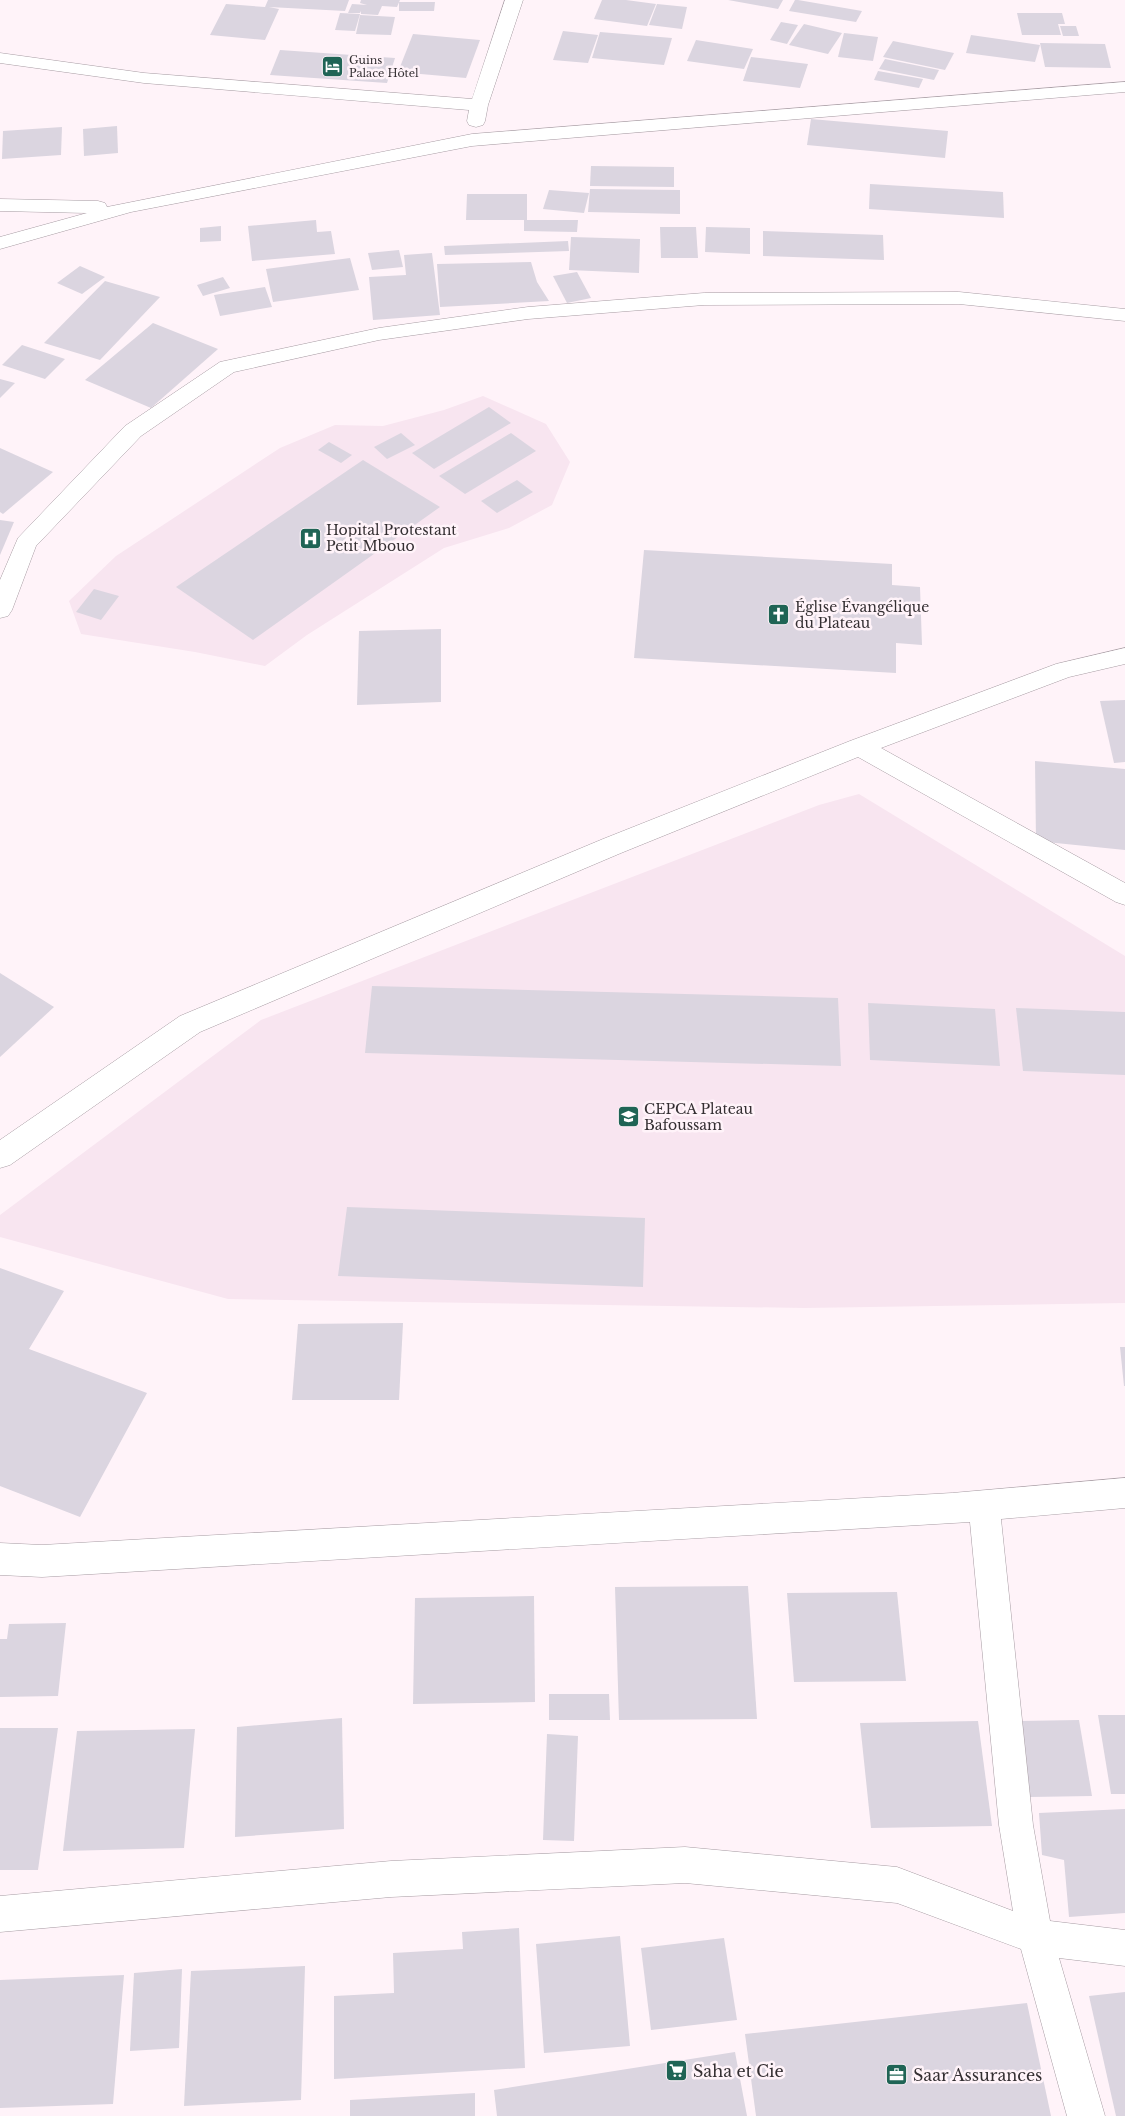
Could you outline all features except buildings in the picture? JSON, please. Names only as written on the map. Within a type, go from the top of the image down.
[{"type":"street","points":[[472,140],[479,105],[514,0]]},
{"type":"street","points":[[0,58],[144,78],[479,105]]},
{"type":"street","points":[[0,243],[128,207],[472,140],[1125,87]]},
{"type":"street","points":[[0,205],[128,207]]},
{"type":"street","points":[[0,610],[26,543],[133,431],[227,367],[388,332],[528,313],[704,299],[958,298],[1125,315]]},
{"type":"street","points":[[0,1156],[190,1024],[612,846],[859,746],[1064,670],[1125,656]]},
{"type":"street","points":[[859,746],[1125,895]]},
{"type":"street","points":[[0,1559],[42,1561],[984,1505],[1125,1493]]},
{"type":"street","points":[[984,1505],[1016,1825],[1035,1938],[1086,2116]]},
{"type":"street","points":[[0,1914],[391,1878],[685,1864],[897,1885],[1035,1938],[1125,1948]]},
{"type":"shaded area","name":"Hopital Protestant Petit Mbouo","points":[[483,396],[546,424],[570,462],[552,505],[509,528],[444,548],[307,635],[265,666],[195,652],[81,634],[69,601],[116,556],[280,448],[335,425],[383,426],[444,410]]},
{"type":"shaded area","name":"CEPCA Plateau Bafoussam","points":[[859,794],[1125,956],[1125,1303],[804,1308],[228,1299],[0,1237],[0,1215],[261,1020],[819,805]]},
{"type":"place","name":"Guins Palace Hôtel","points":[[333,66]]},
{"type":"place","name":"Hopital Protestant Petit Mbouo","points":[[310,538]]},
{"type":"place","name":"Église Évangélique du Plateau","points":[[779,615]]},
{"type":"place","name":"CEPCA Plateau Bafoussam","points":[[628,1117]]},
{"type":"place","name":"Saha et Cie","points":[[677,2071]]},
{"type":"place","name":"Saar Assurances","points":[[897,2075]]}]
